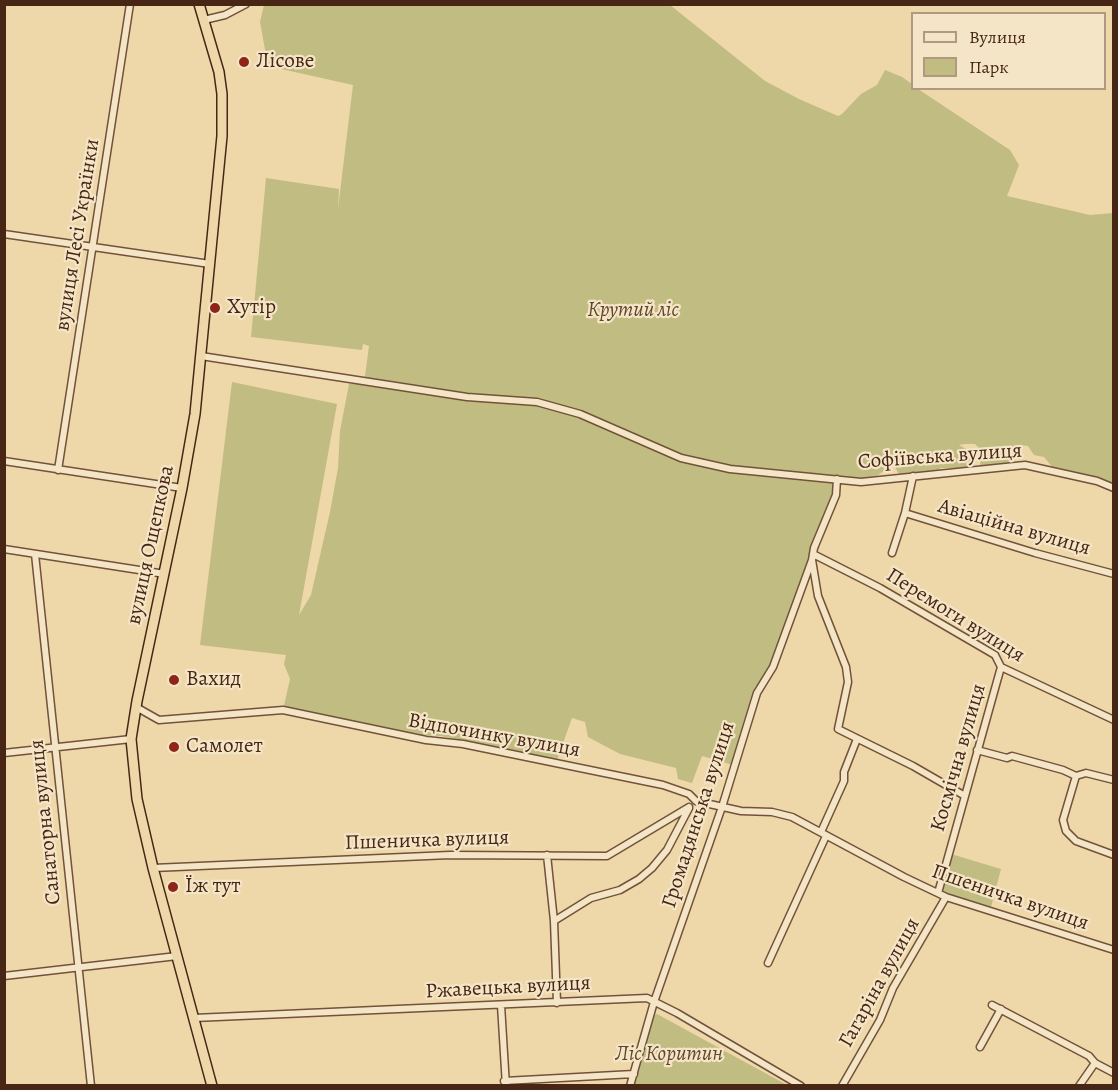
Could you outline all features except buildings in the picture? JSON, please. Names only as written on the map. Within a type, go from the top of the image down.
[{"type":"highway","name":"вулиця Ощепкова","points":[[199,4],[219,72],[222,94],[222,136],[195,414],[131,739],[138,799],[153,868],[212,1086]]},
{"type":"street","name":"вулиця Лесі Українки","points":[[58,470],[130,4]]},
{"type":"street","points":[[204,20],[225,15],[246,4]]},
{"type":"street","points":[[4,234],[210,264]]},
{"type":"street","name":"Софіївська вулиця","points":[[201,356],[467,397],[537,402],[580,414],[681,458],[730,469],[861,482],[1025,465],[1097,481],[1113,488]]},
{"type":"street","points":[[4,461],[182,488]]},
{"type":"street","points":[[892,553],[913,476]]},
{"type":"street","name":"Громадянська вулиця","points":[[630,1086],[654,1002],[722,807],[757,693],[773,667],[836,495],[837,479]]},
{"type":"street","name":"Авіаційна вулиця","points":[[904,513],[1113,574]]},
{"type":"street","points":[[4,549],[165,574]]},
{"type":"street","name":"Санаторна вулиця","points":[[35,554],[91,1086]]},
{"type":"street","points":[[812,557],[818,596],[846,667],[848,682],[838,729],[914,766],[965,796]]},
{"type":"street","name":"Перемоги вулиця","points":[[812,557],[880,588],[995,655],[1001,667],[1113,720]]},
{"type":"street","name":"Космічна вулиця","points":[[938,893],[1001,667]]},
{"type":"street","name":"Відпочинку вулиця","points":[[136,707],[159,720],[282,711],[426,740],[463,744],[663,785],[689,794],[696,801]]},
{"type":"street","points":[[4,753],[131,739]]},
{"type":"street","points":[[768,963],[824,834],[857,739]]},
{"type":"street","points":[[977,750],[1007,758],[1012,756],[1076,776],[1086,773],[1113,780]]},
{"type":"street","points":[[1076,776],[1064,820],[1066,831],[1076,841],[1113,855]]},
{"type":"street","points":[[554,921],[591,898],[620,890],[639,879],[667,850],[689,807],[696,801]]},
{"type":"street","name":"Пшеничка вулиця","points":[[696,801],[741,811],[772,812],[792,817],[946,897],[1113,950]]},
{"type":"street","name":"Пшеничка вулиця","points":[[153,868],[450,855],[607,856],[689,807]]},
{"type":"street","points":[[547,855],[554,921],[557,1003]]},
{"type":"street","name":"Гагаріна вулиця","points":[[842,1086],[880,1020],[893,988],[946,897]]},
{"type":"street","points":[[4,976],[177,956]]},
{"type":"street","name":"Ржавецька вулиця","points":[[194,1018],[647,998],[677,1013],[801,1086]]},
{"type":"street","points":[[501,1005],[505,1083],[634,1074]]},
{"type":"street","points":[[992,1005],[1089,1056],[1095,1063],[1113,1073]]},
{"type":"street","points":[[980,1047],[1001,1009]]},
{"type":"street","points":[[1079,1086],[1095,1063]]},
{"type":"green space","name":"Крутий ліс","points":[[264,5],[670,5],[765,81],[838,116],[861,94],[877,85],[885,70],[902,77],[911,83],[911,90],[920,90],[1010,150],[1019,165],[1007,196],[1090,215],[1113,213],[1113,484],[1054,469],[1044,457],[1034,455],[1028,446],[1019,445],[1013,459],[1004,465],[980,468],[981,450],[975,444],[959,445],[971,452],[972,462],[969,468],[940,468],[937,474],[902,479],[893,464],[888,465],[874,478],[855,481],[839,479],[839,489],[813,548],[810,567],[733,765],[702,756],[692,783],[678,779],[676,768],[620,754],[588,737],[585,722],[572,718],[557,760],[510,753],[474,742],[441,736],[402,734],[339,722],[310,712],[283,710],[290,679],[284,664],[286,655],[200,645],[232,382],[337,404],[299,615],[311,595],[330,512],[338,468],[340,431],[349,384],[364,384],[369,346],[363,344],[362,350],[251,337],[266,178],[339,189],[338,209],[353,85],[268,66],[260,22]]},
{"type":"green space","points":[[951,854],[1001,869],[991,907],[940,892]]},
{"type":"green space","name":"Ліс Коритин","points":[[657,1014],[787,1085],[629,1086],[649,1018]]},
{"type":"place","name":"Лісове","points":[[244,62]]},
{"type":"place","name":"Хутір","points":[[215,308]]},
{"type":"place","name":"Вахид","points":[[174,680]]},
{"type":"place","name":"Самолет","points":[[174,747]]},
{"type":"place","name":"Їж тут","points":[[173,887]]}]
